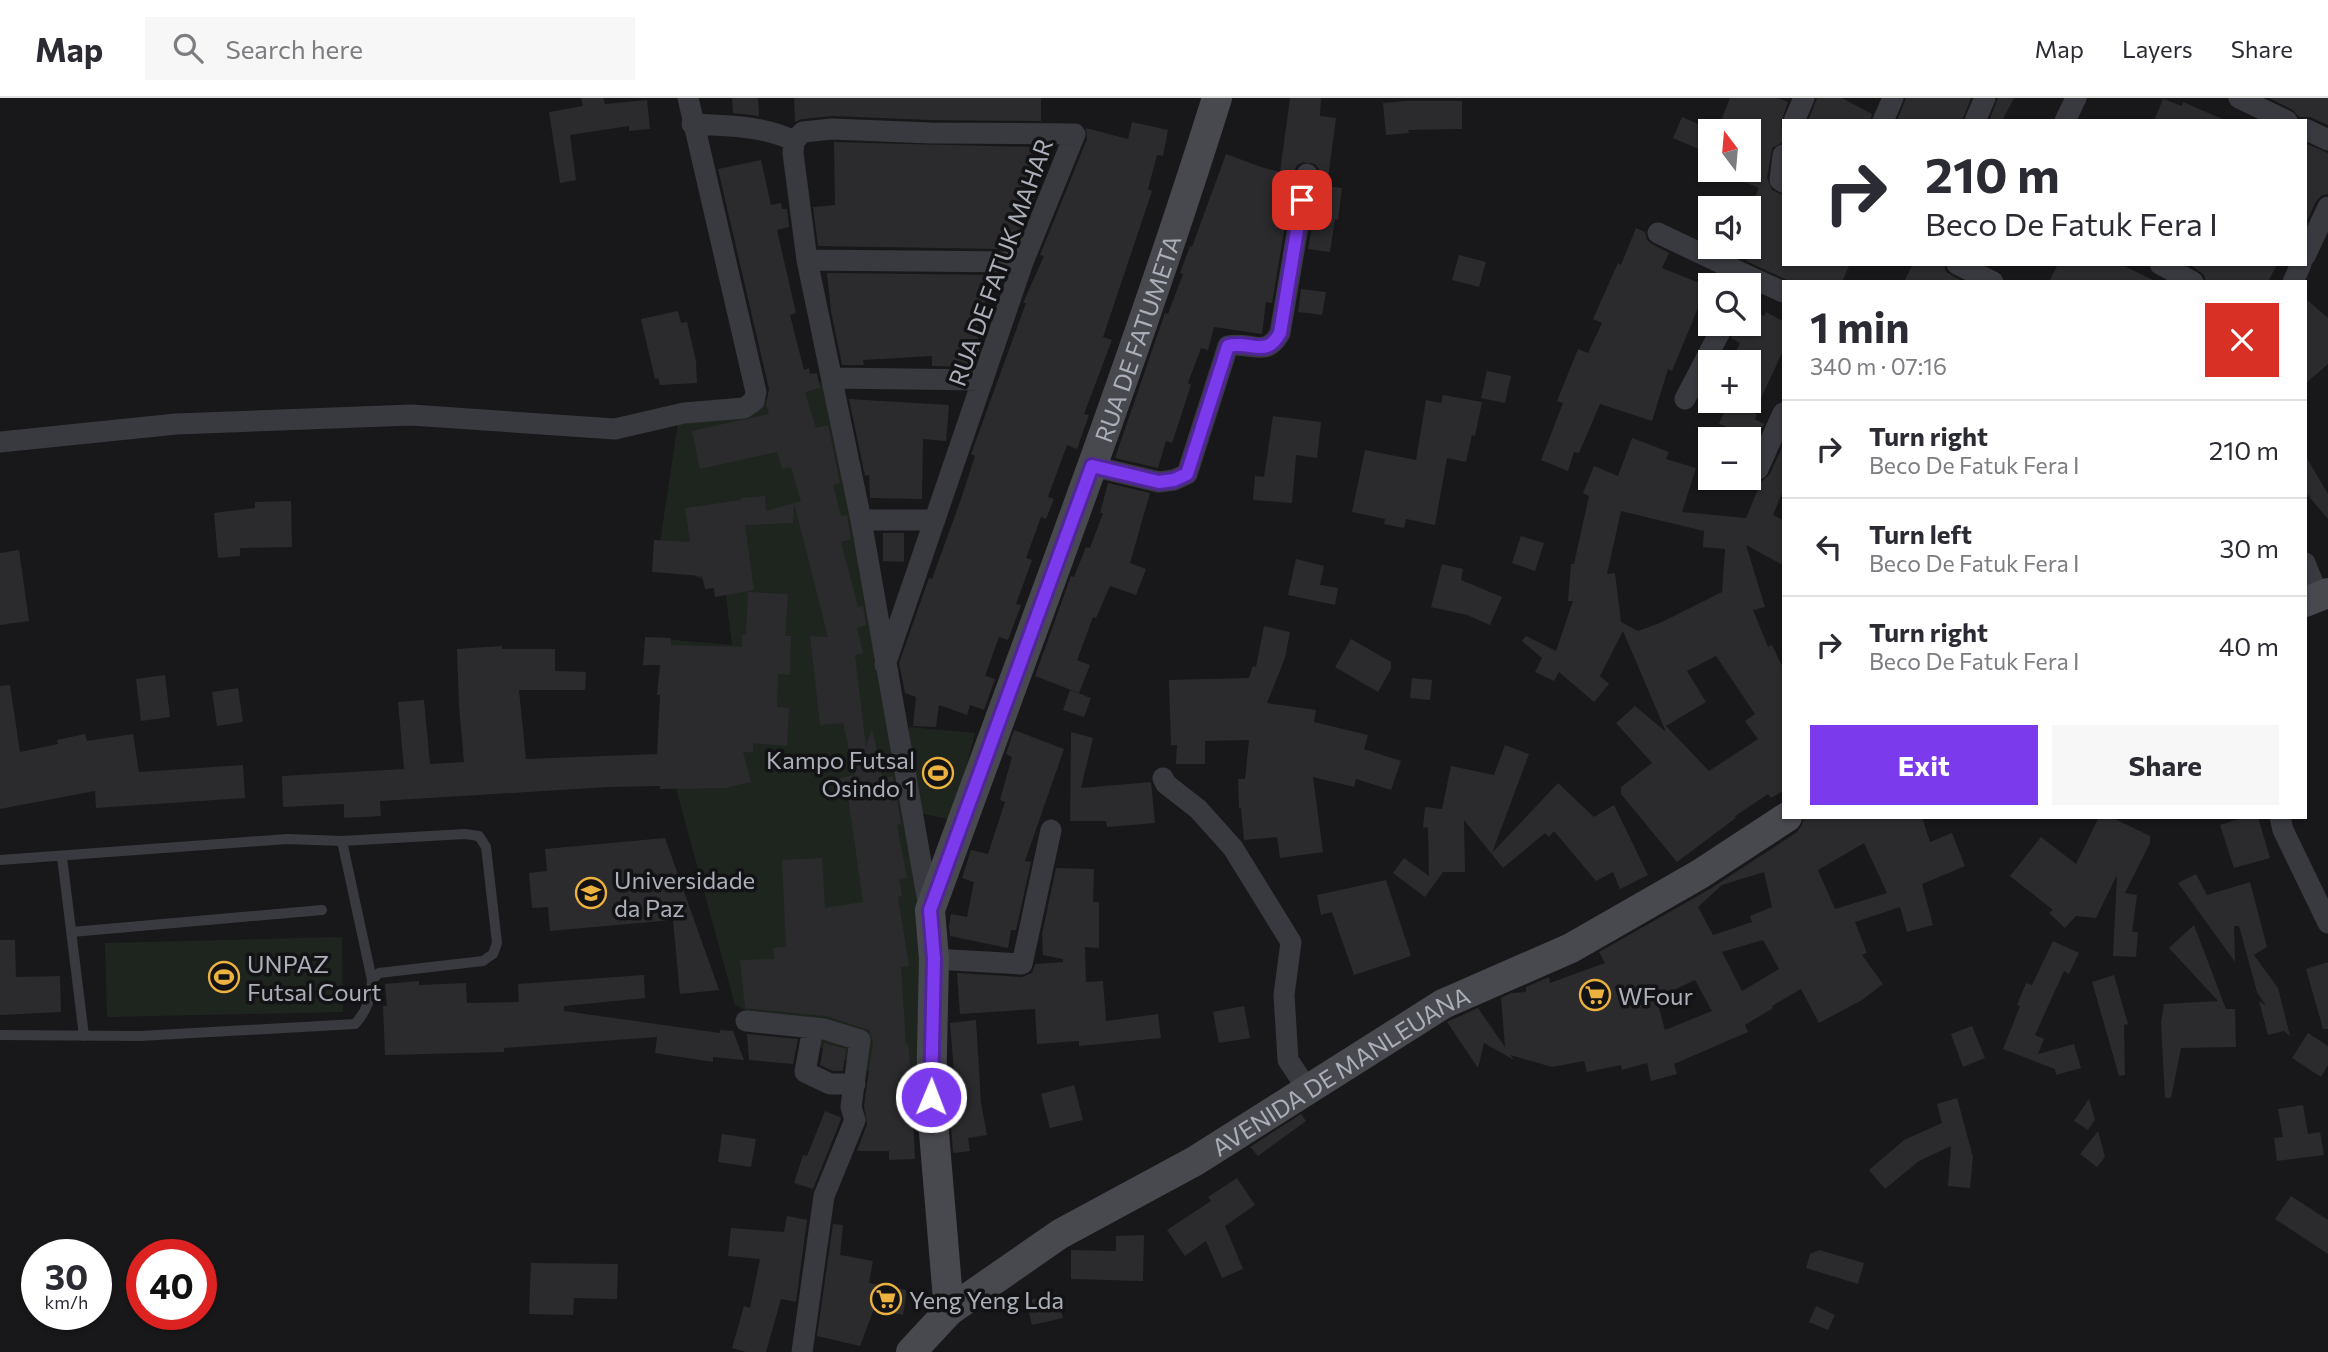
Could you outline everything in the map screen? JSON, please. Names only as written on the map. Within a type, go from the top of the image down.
[{"type":"street","points":[[0,442],[176,424],[411,415],[615,429],[684,413],[744,408],[754,401],[756,392],[688,98]]},
{"type":"street","name":"RUA DE FATUMETA","points":[[949,1311],[931,1097],[934,959],[930,910],[1092,466],[1184,204],[1217,98]]},
{"type":"street","points":[[1795,119],[1804,98]]},
{"type":"street","points":[[1885,119],[1893,98]]},
{"type":"street","points":[[1976,119],[1985,98]]},
{"type":"street","points":[[2066,119],[2076,98]]},
{"type":"street","points":[[2239,98],[2283,119]]},
{"type":"street","points":[[692,124],[751,127],[778,133],[794,141]]},
{"type":"street","name":"RUA DE FATUK MAHAR","points":[[885,665],[1023,262],[1076,134],[832,129],[803,132],[794,141],[793,153],[807,260],[861,520],[885,665],[930,910]]},
{"type":"street","points":[[2307,130],[2328,140]]},
{"type":"street","points":[[1782,163],[1782,181]]},
{"type":"street","points":[[1092,466],[1159,482],[1174,480],[1187,474],[1228,346],[1236,344],[1267,348],[1274,344],[1280,333],[1307,174]]},
{"type":"street","points":[[2307,252],[2328,207]]},
{"type":"street","points":[[1658,233],[1731,273]]},
{"type":"street","points":[[807,260],[1023,262]]},
{"type":"street","points":[[1963,266],[1994,276]]},
{"type":"street","points":[[2164,266],[2189,280]]},
{"type":"street","points":[[1761,285],[1782,292]]},
{"type":"street","points":[[1685,399],[1718,336]]},
{"type":"street","points":[[833,378],[983,380]]},
{"type":"street","points":[[1761,462],[1782,415]]},
{"type":"street","points":[[861,520],[934,520]]},
{"type":"street","points":[[2307,569],[2317,598]]},
{"type":"street","points":[[1163,778],[1166,784],[1198,809],[1233,848],[1291,942],[1284,995],[1288,1060],[1308,1090]]},
{"type":"street","name":"AVENIDA DE MANLEUANA","points":[[912,1352],[949,1311],[1060,1234],[1195,1161],[1443,1003],[1571,948],[1700,874],[1784,819]]},
{"type":"street","points":[[2280,819],[2283,830],[2328,923]]},
{"type":"street","points":[[934,959],[1022,964],[1051,830]]},
{"type":"street","points":[[746,1021],[813,1028],[860,1040],[851,1107],[855,1119],[820,1212],[802,1352]]},
{"type":"street","points":[[813,1028],[805,1072],[830,1084],[855,1084]]},
{"type":"lane","points":[[0,860],[287,839],[342,841],[465,834],[479,836],[486,846],[497,943],[493,954],[483,961],[379,973],[372,980]]},
{"type":"lane","points":[[0,1035],[140,1036],[355,1024],[365,1013],[372,980],[342,841]]},
{"type":"lane","points":[[62,857],[84,1036]]},
{"type":"lane","points":[[72,932],[322,910]]},
{"type":"shaded area","points":[[833,378],[930,910],[931,1097],[870,1072],[735,1005],[662,737],[663,639],[732,645],[725,588],[657,562],[678,423]]},
{"type":"shaded area","name":"Kampo Futsal Osindo 1","points":[[910,727],[975,733],[952,820],[915,812],[907,734]]},
{"type":"shaded area","name":"UNPAZ Futsal Court","points":[[342,937],[343,1012],[107,1017],[105,943]]},
{"type":"building","points":[[581,98],[603,98],[605,104],[647,100],[650,129],[629,131],[629,126],[570,135],[576,180],[560,183],[549,112],[583,106]]},
{"type":"building","points":[[732,98],[758,98],[759,116],[733,113]]},
{"type":"building","points":[[794,98],[1041,98],[1041,121],[832,116],[795,122]]},
{"type":"building","points":[[1290,98],[1321,98],[1320,116],[1336,118],[1327,186],[1342,188],[1330,252],[1308,249],[1320,176],[1315,164],[1303,162],[1297,165],[1294,172],[1272,303],[1266,302],[1262,334],[1214,327],[1208,350],[1201,348],[1188,383],[1191,385],[1172,443],[1166,441],[1158,468],[1115,458],[1165,313],[1168,314],[1183,274],[1180,273],[1226,154],[1280,172]]},
{"type":"building","points":[[1730,98],[1778,98],[1788,102],[1781,122],[1782,143],[1772,148],[1767,178],[1772,190],[1782,195],[1782,266],[1849,266],[1843,280],[1787,280],[1746,261],[1761,259],[1761,196],[1755,196],[1759,188],[1744,182],[1761,182],[1761,119],[1722,119]]},
{"type":"building","points":[[1817,98],[1842,98],[1872,114],[1871,119],[1809,119]]},
{"type":"building","points":[[1906,98],[1971,98],[1963,119],[1898,119]]},
{"type":"building","points":[[1998,98],[2014,98],[2003,119],[1990,119]]},
{"type":"building","points":[[2269,98],[2328,98],[2328,125],[2310,117],[2299,117],[2293,110]]},
{"type":"building","points":[[2163,99],[2182,106],[2183,102],[2222,119],[2155,119]]},
{"type":"building","points":[[1462,101],[1462,129],[1408,130],[1409,133],[1386,135],[1383,103]]},
{"type":"building","points":[[1682,117],[1698,124],[1698,149],[1673,138]]},
{"type":"building","points":[[1132,122],[1168,130],[1163,156],[1157,155],[1148,189],[1152,191],[1103,337],[1112,340],[1084,414],[1089,415],[1077,449],[1067,445],[1048,497],[1054,499],[1046,519],[1041,517],[1026,558],[1032,560],[1016,604],[1021,605],[1008,640],[999,637],[985,676],[995,679],[984,710],[970,705],[967,715],[939,705],[936,727],[913,726],[916,697],[905,693],[899,663],[961,499],[975,456],[971,454],[1026,303],[1023,303],[1044,256],[1040,255],[1087,139],[1086,128],[1128,139]]},
{"type":"building","points":[[834,142],[1031,147],[1033,203],[1018,240],[999,240],[999,249],[818,246],[813,207],[835,205]]},
{"type":"building","points":[[2307,144],[2328,153],[2328,194],[2316,201],[2307,221]]},
{"type":"building","points":[[761,160],[771,205],[781,203],[782,209],[787,209],[789,227],[777,230],[796,313],[790,315],[804,370],[809,368],[810,374],[817,373],[820,388],[805,392],[816,428],[828,425],[840,483],[833,485],[841,516],[847,515],[851,539],[841,542],[858,607],[863,606],[866,625],[857,628],[863,653],[855,655],[866,747],[872,729],[883,778],[893,776],[901,824],[897,825],[907,878],[899,879],[902,896],[898,897],[909,966],[901,967],[906,1044],[911,1073],[915,1159],[889,1160],[889,1151],[857,1151],[867,1124],[864,1106],[873,1041],[869,1030],[826,1016],[745,1008],[740,960],[774,959],[773,948],[786,947],[782,860],[822,858],[825,908],[863,902],[848,797],[844,798],[840,778],[855,775],[843,723],[820,725],[810,636],[828,637],[794,503],[801,501],[791,467],[782,469],[777,452],[700,469],[692,431],[769,414],[766,405],[769,389],[718,169]]},
{"type":"building","points":[[1636,228],[1645,232],[1647,240],[1669,253],[1662,268],[1698,282],[1698,308],[1672,371],[1668,369],[1652,421],[1600,404],[1579,453],[1574,452],[1568,471],[1541,460],[1563,403],[1557,401],[1578,349],[1588,353],[1602,323],[1593,319],[1618,263],[1621,265]]},
{"type":"building","points":[[1459,255],[1486,262],[1479,287],[1452,280]]},
{"type":"building","points":[[1912,266],[1944,266],[1946,272],[1960,280],[1905,280]]},
{"type":"building","points":[[2057,266],[2124,266],[2153,280],[2050,280]]},
{"type":"building","points":[[2193,266],[2276,266],[2269,280],[2205,280],[2204,275]]},
{"type":"building","points":[[827,273],[1000,275],[1000,279],[984,279],[986,306],[976,307],[979,350],[973,367],[932,366],[932,356],[863,360],[864,365],[842,365],[831,311]]},
{"type":"building","points":[[1301,289],[1326,292],[1322,315],[1298,312]]},
{"type":"building","points":[[2307,300],[2328,318],[2328,364],[2307,382]]},
{"type":"building","points":[[678,311],[681,323],[687,322],[696,361],[697,383],[660,385],[658,378],[655,379],[641,319]]},
{"type":"building","points":[[1766,312],[1782,320],[1782,353],[1761,398],[1761,350],[1737,350],[1740,343],[1731,338],[1761,336],[1761,314],[1764,316]]},
{"type":"building","points":[[1487,371],[1511,376],[1505,403],[1481,398]]},
{"type":"building","points":[[1443,395],[1482,402],[1466,462],[1447,458],[1435,525],[1406,519],[1404,528],[1384,524],[1385,519],[1352,512],[1365,450],[1416,460],[1426,400],[1441,403]]},
{"type":"building","points":[[849,399],[949,405],[946,441],[923,439],[922,499],[870,498],[869,475],[865,476]]},
{"type":"building","points":[[1724,413],[1754,413],[1757,415],[1755,419],[1764,424],[1761,430],[1761,427],[1727,427],[1719,424]]},
{"type":"building","points":[[1273,416],[1321,422],[1317,458],[1296,455],[1292,503],[1253,500],[1255,476],[1264,477]]},
{"type":"building","points":[[1632,438],[1669,452],[1666,459],[1696,468],[1682,512],[1746,518],[1758,490],[1761,490],[1761,482],[1770,474],[1782,447],[1782,493],[1773,515],[1782,520],[1782,564],[1746,545],[1765,607],[1753,610],[1768,647],[1772,645],[1782,666],[1782,792],[1771,798],[1768,794],[1677,862],[1621,794],[1621,787],[1652,763],[1616,723],[1635,706],[1666,732],[1623,631],[1600,676],[1609,684],[1594,702],[1559,672],[1554,681],[1535,672],[1542,658],[1522,641],[1526,636],[1556,651],[1573,601],[1568,601],[1571,564],[1574,564],[1589,496],[1583,493],[1594,466],[1618,476]],"holes":[[[1621,511],[1704,531],[1703,547],[1725,549],[1722,592],[1638,631],[1621,622],[1615,573],[1607,574]],[[1716,656],[1755,714],[1745,721],[1758,739],[1709,771],[1666,726],[1706,702],[1687,671]]]},
{"type":"building","points":[[2307,458],[2328,494],[2328,519],[2307,494]]},
{"type":"building","points":[[1108,483],[1150,493],[1130,563],[1146,569],[1136,595],[1110,586],[1096,618],[1093,617],[1077,660],[1090,665],[1079,693],[1035,676],[1071,576],[1074,577],[1086,547],[1090,548],[1103,513],[1100,513]]},
{"type":"building","points":[[765,496],[766,511],[794,503],[793,523],[745,525],[754,590],[715,597],[714,588],[705,589],[702,576],[652,572],[654,540],[690,542],[685,508]]},
{"type":"building","points":[[291,501],[292,547],[240,548],[240,556],[218,558],[214,513],[255,508],[255,502]]},
{"type":"building","points":[[883,533],[904,533],[904,562],[883,561]]},
{"type":"building","points":[[1521,536],[1544,543],[1535,571],[1512,563]]},
{"type":"building","points":[[19,550],[29,621],[0,625],[0,553]]},
{"type":"building","points":[[1296,559],[1324,566],[1320,585],[1338,588],[1335,605],[1288,595]]},
{"type":"building","points":[[1442,564],[1463,569],[1461,580],[1502,597],[1490,625],[1467,615],[1431,607]]},
{"type":"building","points":[[748,592],[788,594],[785,636],[791,636],[790,675],[778,674],[777,707],[789,708],[787,746],[753,743],[753,752],[743,752],[751,782],[725,788],[608,787],[380,801],[381,816],[344,818],[344,804],[283,807],[282,776],[404,769],[398,702],[424,700],[430,764],[464,762],[457,649],[502,646],[502,649],[555,649],[555,671],[586,672],[585,690],[519,690],[526,759],[657,754],[660,665],[643,665],[645,637],[671,638],[671,645],[742,647],[742,635],[746,635]]},
{"type":"building","points":[[1264,626],[1290,632],[1285,658],[1267,703],[1316,710],[1314,722],[1368,735],[1364,749],[1401,761],[1391,790],[1356,779],[1354,787],[1313,777],[1323,852],[1280,858],[1277,837],[1244,840],[1238,779],[1245,779],[1249,740],[1205,741],[1205,764],[1176,764],[1177,745],[1171,745],[1169,680],[1249,678],[1253,666],[1256,667]]},
{"type":"building","points":[[1351,639],[1391,662],[1391,669],[1378,692],[1335,667]]},
{"type":"building","points":[[165,675],[170,717],[141,721],[136,679]]},
{"type":"building","points":[[1412,678],[1432,680],[1430,700],[1410,698]]},
{"type":"building","points":[[10,685],[20,752],[58,744],[57,740],[85,734],[87,741],[133,734],[139,772],[243,765],[245,798],[96,808],[95,791],[0,809],[0,686]]},
{"type":"building","points":[[238,688],[243,722],[217,726],[212,692]]},
{"type":"building","points":[[1070,690],[1091,698],[1084,717],[1063,710]]},
{"type":"building","points":[[1014,730],[1064,749],[1025,861],[1031,862],[1016,930],[1011,930],[1008,948],[950,936],[949,927],[951,914],[967,917],[974,882],[962,878],[971,850],[988,854],[1005,802],[1000,800],[1012,757],[1006,754]]},
{"type":"building","points":[[1071,732],[1093,738],[1081,788],[1151,782],[1155,823],[1107,827],[1106,821],[1070,821]]},
{"type":"building","points":[[1505,745],[1529,754],[1492,853],[1558,783],[1594,817],[1614,805],[1648,875],[1620,889],[1613,872],[1596,881],[1554,831],[1549,837],[1545,833],[1503,868],[1464,820],[1465,872],[1443,872],[1425,897],[1393,873],[1404,858],[1429,876],[1428,828],[1423,827],[1425,807],[1442,809],[1451,766],[1494,775]]},
{"type":"building","points":[[1804,819],[1923,819],[1930,842],[1952,833],[1965,866],[1922,884],[1933,925],[1907,932],[1900,907],[1855,922],[1867,953],[1862,955],[1883,984],[1862,1000],[1819,1023],[1801,989],[1745,1025],[1748,1032],[1674,1064],[1677,1074],[1651,1081],[1647,1063],[1622,1070],[1621,1065],[1587,1072],[1584,1061],[1552,1067],[1510,1055],[1514,1060],[1484,1043],[1478,1068],[1447,1022],[1478,1008],[1505,1047],[1501,998],[1511,993],[1526,992],[1526,987],[1549,977],[1550,983],[1605,963],[1599,952],[1710,889],[1797,832]],"holes":[[[1864,843],[1887,893],[1835,909],[1818,870]],[[1764,872],[1772,907],[1750,916],[1752,922],[1713,935],[1698,907],[1722,885]],[[1763,940],[1779,969],[1742,991],[1722,952]],[[1695,980],[1712,1011],[1665,1030],[1656,998]]]},
{"type":"building","points":[[2098,819],[2115,819],[2150,836],[2150,843],[2125,893],[2137,895],[2132,932],[2138,932],[2136,957],[2113,956],[2117,875],[2096,918],[2076,916],[2065,928],[2049,913],[2053,910],[2010,876],[2041,837],[2076,864]]},
{"type":"building","points":[[2240,819],[2259,819],[2270,858],[2234,868],[2220,825]]},
{"type":"building","points":[[665,838],[719,990],[680,994],[673,920],[550,931],[548,907],[532,908],[529,873],[547,871],[545,849]]},
{"type":"building","points":[[1056,868],[1094,869],[1093,902],[1099,902],[1099,948],[1085,947],[1086,982],[1103,981],[1106,1021],[1158,1014],[1161,1038],[1079,1046],[1079,1041],[1037,1044],[1035,1009],[960,1014],[957,973],[1022,977],[1032,973],[1035,964],[1063,962],[1063,959],[1043,955],[1042,934]]},
{"type":"building","points":[[2196,874],[2207,895],[2250,882],[2267,947],[2254,955],[2278,988],[2290,1036],[2284,1031],[2268,1035],[2259,1001],[2266,1006],[2257,992],[2239,926],[2234,926],[2235,962],[2178,883]]},
{"type":"building","points":[[1386,880],[1411,956],[1354,975],[1332,912],[1321,915],[1317,895]]},
{"type":"building","points":[[2194,925],[2226,1009],[2235,1009],[2236,1047],[2181,1048],[2171,1098],[2165,1098],[2161,1023],[2164,1004],[2218,1001],[2169,948]]},
{"type":"building","points":[[0,940],[15,940],[16,977],[60,976],[61,1012],[0,1015]]},
{"type":"building","points":[[2053,941],[2079,953],[2069,974],[2064,971],[2035,1035],[2044,1039],[2038,1054],[2074,1044],[2081,1068],[2056,1075],[2055,1069],[2003,1049],[2026,983],[2032,985]]},
{"type":"building","points":[[2328,962],[2328,1029],[2323,1029],[2306,969]]},
{"type":"building","points":[[644,975],[645,998],[564,1006],[564,1011],[720,1033],[720,1030],[733,1031],[744,1060],[713,1057],[713,1062],[655,1053],[657,1037],[504,1048],[504,1052],[385,1055],[385,984],[419,981],[419,985],[466,983],[467,1003],[519,1002],[518,984]]},
{"type":"building","points":[[2114,975],[2128,1024],[2124,1025],[2125,1075],[2119,1076],[2092,982]]},
{"type":"building","points":[[1244,1006],[1250,1038],[1219,1043],[1213,1012]]},
{"type":"building","points":[[976,1020],[981,1103],[987,1135],[968,1138],[970,1151],[953,1153],[949,1073],[954,1072],[950,1023]]},
{"type":"building","points":[[1972,1026],[1985,1058],[1963,1067],[1951,1034]]},
{"type":"building","points":[[2308,1033],[2328,1046],[2328,1065],[2321,1077],[2292,1058]]},
{"type":"building","points":[[747,1034],[798,1039],[793,1064],[749,1060]]},
{"type":"building","points":[[824,1043],[846,1049],[843,1071],[833,1071],[820,1065]]},
{"type":"building","points":[[1074,1085],[1083,1120],[1050,1128],[1041,1094]]},
{"type":"building","points":[[1957,1098],[1973,1157],[1970,1188],[1948,1186],[1951,1146],[1919,1161],[1885,1189],[1869,1170],[1904,1140],[1942,1123],[1937,1104]]},
{"type":"building","points":[[2089,1099],[2095,1120],[2088,1130],[2074,1121]]},
{"type":"building","points":[[2303,1105],[2308,1134],[2320,1132],[2324,1155],[2277,1161],[2274,1138],[2283,1137],[2278,1109]]},
{"type":"building","points":[[825,1111],[841,1119],[813,1189],[794,1183],[803,1155],[807,1156]]},
{"type":"building","points":[[1301,1114],[1306,1121],[1258,1156],[1250,1147]]},
{"type":"building","points":[[2098,1131],[2105,1157],[2097,1167],[2080,1154]]},
{"type":"building","points":[[722,1134],[756,1139],[751,1167],[718,1162]]},
{"type":"building","points":[[1237,1178],[1255,1205],[1225,1226],[1243,1269],[1222,1278],[1206,1241],[1185,1256],[1167,1230],[1211,1201],[1208,1197]]},
{"type":"building","points":[[2291,1196],[2328,1220],[2328,1254],[2275,1219]]},
{"type":"building","points":[[787,1216],[807,1220],[796,1302],[781,1299],[766,1352],[746,1352],[732,1348],[744,1306],[750,1308],[760,1259],[728,1256],[731,1228],[784,1232]]},
{"type":"building","points":[[833,1224],[843,1225],[840,1255],[873,1261],[869,1283],[907,1290],[903,1315],[874,1309],[860,1346],[817,1336]]},
{"type":"building","points":[[1144,1235],[1143,1281],[1071,1279],[1071,1250],[1116,1251],[1116,1236]]},
{"type":"building","points":[[1819,1250],[1864,1263],[1858,1284],[1806,1268],[1810,1254]]},
{"type":"building","points":[[531,1263],[618,1264],[617,1299],[574,1298],[573,1315],[529,1314]]},
{"type":"building","points":[[1057,1293],[1063,1318],[1032,1325],[1026,1301]]},
{"type":"building","points":[[1816,1306],[1835,1315],[1828,1330],[1809,1322]]},
{"type":"place","name":"Kampo Futsal Osindo 1","points":[[938,773]]},
{"type":"place","name":"Universidade da Paz","points":[[591,893]]},
{"type":"place","name":"UNPAZ Futsal Court","points":[[224,977]]},
{"type":"place","name":"WFour","points":[[1595,995]]},
{"type":"place","name":"Yeng Yeng Lda","points":[[886,1299]]},
{"type":"route","points":[[931,1097],[934,959],[930,910],[1092,466],[1159,482],[1174,480],[1187,474],[1228,346],[1236,344],[1267,348],[1274,344],[1280,333],[1302,200]]}]
